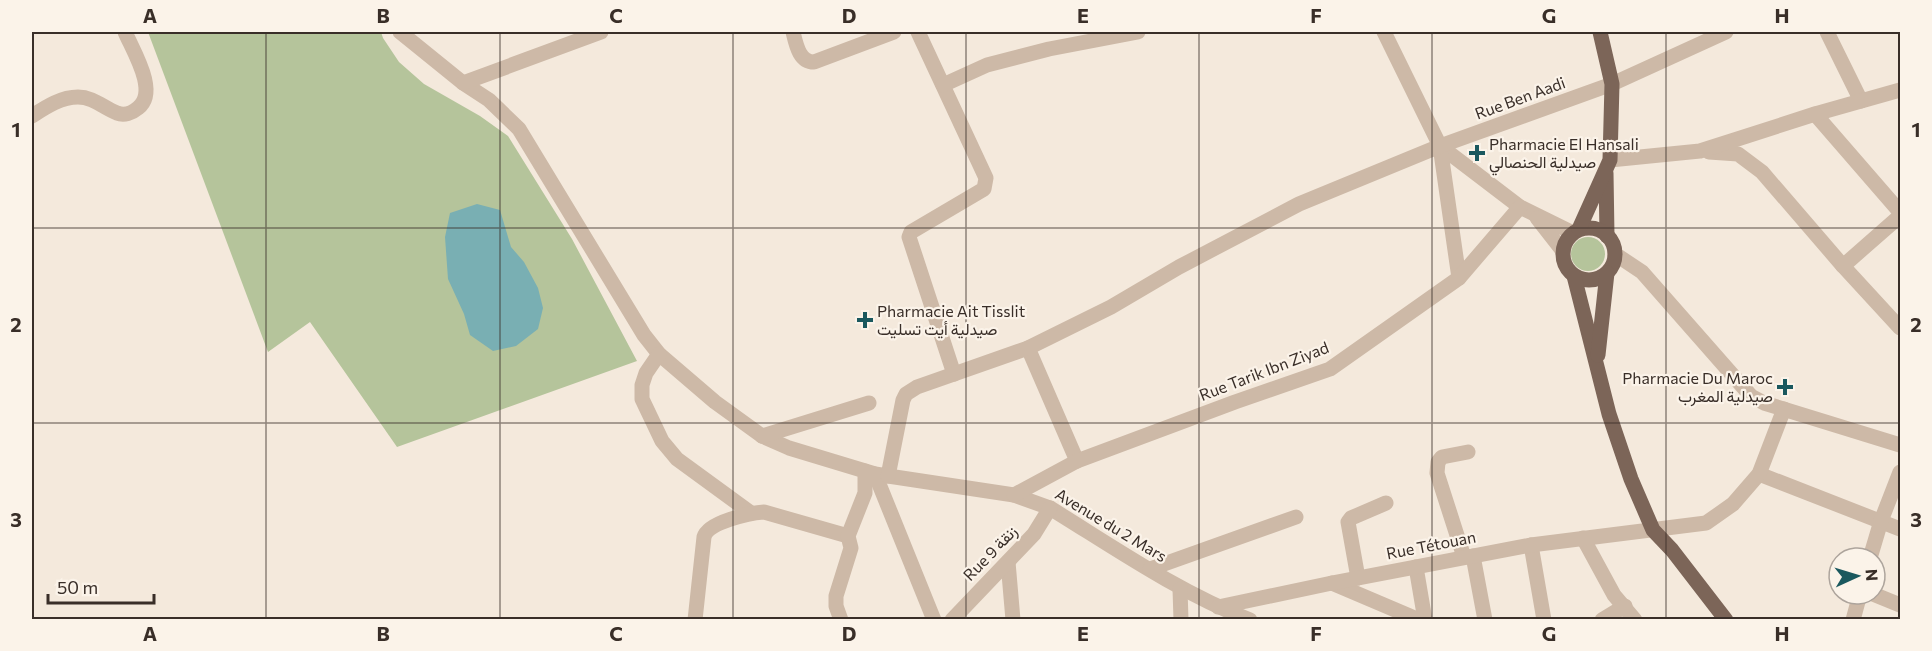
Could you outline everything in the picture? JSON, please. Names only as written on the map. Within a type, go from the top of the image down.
[{"type":"main road","points":[[1600,32],[1612,84],[1607,236]]},
{"type":"main road","points":[[1576,231],[1594,228],[1612,242],[1615,254],[1612,266],[1607,273],[1595,280],[1587,281],[1574,276],[1567,269],[1562,250],[1566,241],[1576,231],[1608,163]]},
{"type":"main road","points":[[1597,364],[1607,273]]},
{"type":"main road","points":[[1574,276],[1602,391],[1619,447],[1653,530],[1672,550],[1726,620]]},
{"type":"street","points":[[32,116],[48,106],[74,97],[88,98],[119,114],[135,111],[144,103],[147,93],[145,82],[138,59],[125,32]]},
{"type":"street","name":"Avenue du 2 Mars","points":[[400,32],[463,83],[489,100],[519,129],[644,335],[659,354],[715,402],[762,436],[789,448],[880,474],[1014,495],[1050,508],[1180,588],[1250,620]]},
{"type":"street","points":[[463,83],[601,32]]},
{"type":"street","points":[[793,32],[802,58],[808,62],[814,62],[894,32]]},
{"type":"street","points":[[918,32],[987,183],[984,189],[911,232],[909,237],[954,374]]},
{"type":"street","points":[[943,85],[987,65],[1049,49],[1138,32]]},
{"type":"street","points":[[1384,32],[1440,146],[1459,278]]},
{"type":"street","name":"Rue Ben Aadi","points":[[880,474],[903,399],[906,394],[917,387],[1028,348],[1111,307],[1179,267],[1299,204],[1440,146],[1612,84],[1726,32]]},
{"type":"street","points":[[1827,32],[1861,101]]},
{"type":"street","points":[[1608,163],[1700,151],[1815,114],[1899,93]]},
{"type":"street","points":[[1815,114],[1900,214],[1843,266]]},
{"type":"street","points":[[1440,146],[1527,210],[1562,250]]},
{"type":"street","points":[[1700,151],[1738,154],[1752,162],[1900,328]]},
{"type":"street","points":[[1527,210],[1576,231]]},
{"type":"street","name":"Rue Tarik Ibn Ziyad","points":[[1014,495],[1077,461],[1329,369],[1459,278],[1527,210]]},
{"type":"street","points":[[1615,254],[1642,272],[1751,396],[1764,403],[1900,445]]},
{"type":"street","points":[[1028,348],[1077,461]]},
{"type":"street","points":[[659,354],[646,373],[642,386],[642,399],[662,441],[677,459],[751,513]]},
{"type":"street","points":[[762,436],[869,402]]},
{"type":"street","name":"Rue Tétouan","points":[[1218,607],[1531,545],[1706,523],[1733,504],[1759,474],[1784,409]]},
{"type":"street","points":[[1468,452],[1442,458],[1438,462],[1437,473],[1468,557],[1485,620]]},
{"type":"street","points":[[1874,546],[1900,472]]},
{"type":"street","points":[[880,474],[890,513],[934,620]]},
{"type":"street","points":[[840,620],[836,596],[851,548],[848,537],[865,493],[880,474]]},
{"type":"street","points":[[1759,474],[1900,529]]},
{"type":"street","points":[[1358,578],[1348,522],[1351,518],[1386,502]]},
{"type":"street","name":"Rue 9 زنقة","points":[[952,620],[1034,534],[1050,508]]},
{"type":"street","points":[[695,620],[705,532],[712,526],[751,513],[771,513],[848,537]]},
{"type":"street","points":[[1150,569],[1296,517]]},
{"type":"street","points":[[1584,538],[1614,595],[1635,620]]},
{"type":"street","points":[[1531,545],[1544,620]]},
{"type":"street","points":[[1008,562],[1013,620]]},
{"type":"street","points":[[1416,567],[1425,620]]},
{"type":"street","points":[[1332,583],[1419,620]]},
{"type":"street","points":[[1180,588],[1181,620]]},
{"type":"street","points":[[1602,620],[1625,606]]},
{"type":"green space","points":[[148,32],[381,32],[399,62],[424,84],[480,116],[508,136],[572,239],[637,361],[397,447],[310,322],[268,352]]},
{"type":"green space","points":[[1588,237],[1600,242],[1605,254],[1600,266],[1588,271],[1576,266],[1571,254],[1576,242]]},
{"type":"water","points":[[477,204],[500,210],[511,247],[524,262],[538,288],[543,308],[538,329],[516,346],[493,351],[470,335],[464,314],[448,279],[445,237],[450,213]]},
{"type":"place","name":"Pharmacie El Hansali صيدلية الحنصالي","points":[[1477,153]]},
{"type":"place","name":"Pharmacie Ait Tisslit صيدلية أيت تسليت","points":[[865,320]]},
{"type":"place","name":"Pharmacie Du Maroc صيدلية المغرب","points":[[1785,387]]}]
